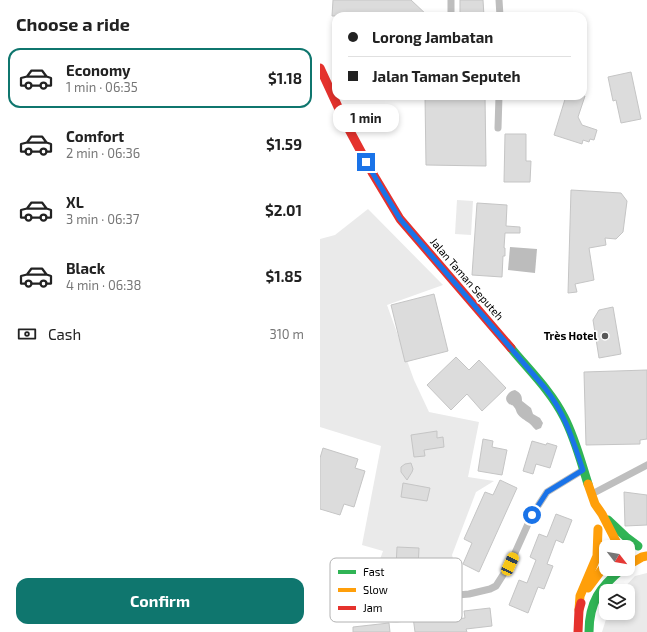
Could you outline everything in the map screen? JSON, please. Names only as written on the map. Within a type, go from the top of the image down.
[{"type":"street","points":[[451,0],[451,12]]},
{"type":"street","points":[[499,0],[500,12]]},
{"type":"street","name":"Jalan Taman Seputeh","points":[[320,68],[332,95]]},
{"type":"street","name":"Jalan Taman Seputeh","points":[[334,100],[373,174],[400,219],[499,333],[554,400],[572,434],[595,504],[598,529],[603,540]]},
{"type":"street","points":[[498,128],[499,100]]},
{"type":"street","points":[[592,494],[647,465]]},
{"type":"street","points":[[462,595],[490,589],[496,586],[510,564],[532,515],[547,492],[583,470]]},
{"type":"street","name":"Jalan Taman Seputeh","points":[[595,504],[615,540]]},
{"type":"street","points":[[602,514],[626,537],[642,545]]},
{"type":"street","points":[[578,632],[580,596],[597,556],[598,529]]},
{"type":"street","points":[[635,561],[644,556]]},
{"type":"street","points":[[579,610],[585,593],[599,573]]},
{"type":"street","points":[[590,632],[592,606],[610,576]]},
{"type":"street","points":[[606,582],[613,576]]},
{"type":"shaded area","points":[[457,200],[473,201],[471,235],[455,234]]},
{"type":"shaded area","points":[[368,209],[443,285],[387,305],[414,380],[429,412],[479,422],[468,477],[494,481],[476,492],[452,555],[453,558],[380,558],[383,551],[362,545],[381,446],[320,427],[320,239],[335,235]]},
{"type":"shaded area","points":[[510,247],[537,249],[535,273],[508,270]]},
{"type":"shaded area","points":[[515,390],[521,395],[522,401],[531,408],[533,414],[540,418],[543,423],[541,428],[536,430],[517,413],[512,405],[507,402],[507,395]]},
{"type":"shaded area","points":[[647,573],[647,632],[602,632],[606,620],[635,620],[635,584],[628,584],[635,576]]},
{"type":"shaded area","points":[[378,622],[402,622],[397,623]]},
{"type":"building","points":[[333,0],[411,0],[424,12],[332,12]]},
{"type":"building","points":[[460,0],[483,0],[484,12],[460,12]]},
{"type":"building","points":[[631,72],[641,119],[621,123],[616,100],[613,101],[608,77]]},
{"type":"building","points":[[425,100],[485,100],[486,166],[426,165]]},
{"type":"building","points":[[565,100],[584,100],[578,117],[582,125],[597,130],[594,140],[590,139],[589,142],[583,140],[582,144],[554,135]]},
{"type":"building","points":[[505,134],[526,134],[526,161],[531,161],[530,182],[504,182]]},
{"type":"building","points":[[571,190],[621,193],[627,201],[623,232],[616,239],[605,238],[606,245],[589,248],[594,280],[575,284],[577,292],[568,293]]},
{"type":"building","points":[[477,203],[507,205],[506,226],[520,227],[520,233],[505,233],[505,256],[503,256],[502,277],[472,275]]},
{"type":"building","points":[[434,294],[448,351],[405,362],[391,305]]},
{"type":"building","points":[[613,307],[621,354],[599,358],[593,320],[599,310]]},
{"type":"building","points":[[456,357],[469,370],[479,360],[506,388],[482,411],[467,394],[451,410],[427,385]]},
{"type":"building","points":[[647,370],[647,439],[640,440],[640,444],[586,445],[584,372]]},
{"type":"building","points":[[437,431],[437,438],[443,437],[444,447],[424,450],[425,456],[414,457],[411,435]]},
{"type":"building","points":[[483,439],[493,441],[492,447],[507,450],[502,475],[478,471]]},
{"type":"building","points":[[532,441],[557,446],[550,468],[536,464],[533,474],[523,471]]},
{"type":"building","points":[[323,448],[358,459],[355,468],[365,471],[354,507],[344,504],[340,515],[320,509],[320,458]]},
{"type":"building","points":[[411,463],[413,469],[407,480],[401,472],[401,467],[405,464]]},
{"type":"building","points":[[500,480],[517,488],[479,572],[463,564],[472,543],[464,539],[485,492],[493,495]]},
{"type":"building","points":[[403,483],[430,488],[427,501],[401,497]]},
{"type":"building","points":[[624,492],[647,495],[647,525],[625,526]]},
{"type":"building","points":[[556,514],[572,520],[563,543],[556,540],[547,564],[553,566],[544,589],[538,587],[528,613],[509,605],[519,580],[527,583],[536,560],[530,557],[539,534],[547,537]]},
{"type":"building","points":[[397,547],[419,548],[418,558],[396,558]]},
{"type":"building","points":[[490,608],[492,626],[466,629],[467,632],[415,632],[414,622],[462,622],[462,618],[465,618],[464,611]]},
{"type":"building","points":[[389,623],[390,632],[353,632],[353,627]]},
{"type":"traffic: fast","points":[[511,348],[559,407],[578,450],[588,484]]},
{"type":"traffic: fast","points":[[608,520],[638,546]]},
{"type":"traffic: fast","points":[[589,632],[591,612],[597,596],[614,576]]},
{"type":"traffic: slow","points":[[588,484],[595,504],[615,540]]},
{"type":"traffic: slow","points":[[579,610],[580,596],[597,556],[598,529]]},
{"type":"traffic: slow","points":[[635,561],[647,556]]},
{"type":"traffic: slow","points":[[588,588],[599,573]]},
{"type":"traffic: jam","points":[[320,68],[332,94]]},
{"type":"traffic: jam","points":[[335,100],[373,174],[400,219],[511,348]]},
{"type":"traffic: jam","points":[[578,632],[579,610],[581,603]]},
{"type":"place","name":"Très Hotel","points":[[605,336]]},
{"type":"route","points":[[366,162],[400,219],[545,388],[564,417],[572,434],[583,470],[547,492],[532,515]]}]
